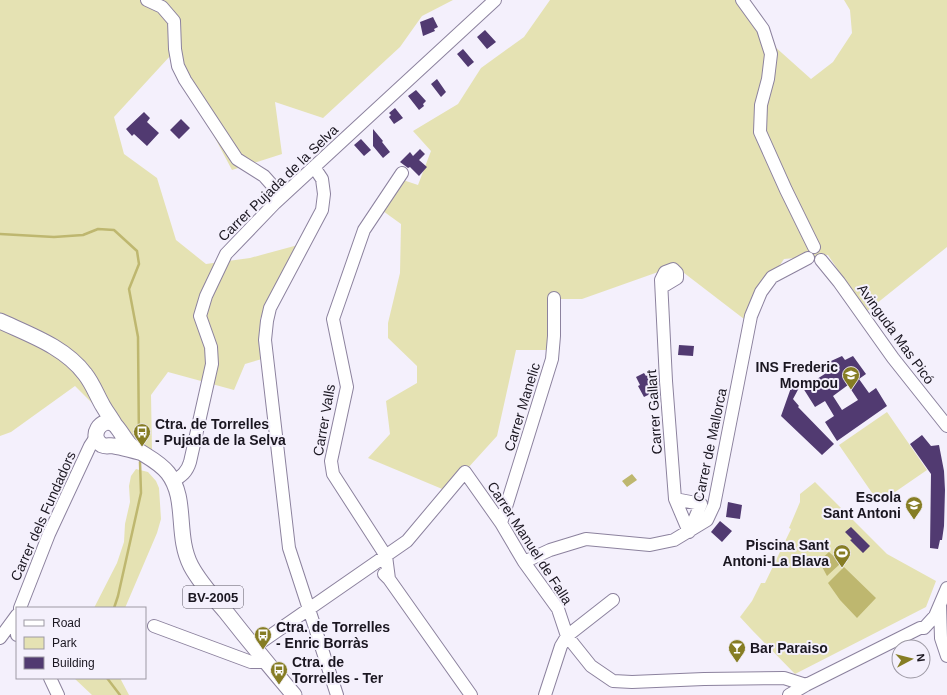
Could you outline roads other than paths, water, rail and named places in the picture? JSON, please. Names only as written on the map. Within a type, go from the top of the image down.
[{"type":"main road","name":"BV-2005","points":[[0,321],[43,341],[76,363],[95,388],[103,405],[109,433],[124,439],[139,452],[163,467],[173,481],[178,493],[184,548],[192,567],[208,590],[290,694]]},
{"type":"street","points":[[147,0],[162,7],[174,21],[175,49],[178,66],[185,80],[237,159],[264,176],[272,186],[275,204]]},
{"type":"street","name":"Carrer Pujada de la Selva","points":[[173,481],[188,470],[212,364],[211,347],[200,316],[206,296],[226,254],[314,166],[496,0]]},
{"type":"street","name":"Avinguda Mas Picó","points":[[742,0],[763,30],[771,54],[768,79],[761,105],[760,132],[786,190],[811,253],[818,248],[821,250],[823,256],[821,260],[839,282],[893,358],[947,426]]},
{"type":"street","points":[[314,166],[322,179],[324,194],[322,210],[270,308],[266,320],[265,340],[289,548],[337,695]]},
{"type":"street","name":"Carrer Valls","points":[[389,579],[386,556],[333,474],[331,461],[348,387],[333,319],[364,230],[402,173]]},
{"type":"street","name":"Carrer de Mallorca","points":[[524,562],[550,550],[586,540],[650,545],[674,540],[707,520],[714,505],[751,316],[760,292],[772,277],[811,253]]},
{"type":"street","name":"Carrer Gallart","points":[[662,287],[666,381],[675,498],[689,532]]},
{"type":"street","name":"Carrer Manelic","points":[[501,523],[552,359],[554,336],[554,298]]},
{"type":"street","name":"Carrer dels Fundadors","points":[[20,607],[49,534],[90,446],[109,433]]},
{"type":"street","name":"Carrer Manuel de Falla","points":[[386,556],[407,541],[465,472],[501,523],[524,562],[558,609],[567,636],[590,666],[613,681],[632,682],[784,678],[806,685]]},
{"type":"street","points":[[675,498],[701,504],[689,532]]},
{"type":"street","points":[[254,647],[386,556]]},
{"type":"street","name":"Carrer Valls","points":[[373,565],[389,579],[471,695]]},
{"type":"street","points":[[924,628],[935,616],[947,588]]},
{"type":"street","points":[[545,695],[561,646],[567,636],[613,600]]},
{"type":"street","points":[[940,605],[941,638],[947,656]]},
{"type":"street","points":[[0,638],[16,616]]},
{"type":"street","points":[[154,626],[251,662],[266,662]]},
{"type":"street","points":[[784,678],[788,695],[920,628],[936,632],[941,638]]},
{"type":"street","points":[[50,679],[58,695]]},
{"type":"waterway","points":[[0,234],[54,237],[83,235],[98,229],[114,230],[137,251],[139,264],[129,289],[138,337],[139,445]]},
{"type":"waterway","points":[[114,607],[141,493],[140,462]]},
{"type":"waterway","points":[[108,679],[120,695]]},
{"type":"place","name":"INS Frederic Mompou","points":[[851,390]]},
{"type":"place","name":"Ctra. de Torrelles - Pujada de la Selva","points":[[142,447]]},
{"type":"place","name":"Escola Sant Antoni","points":[[914,520]]},
{"type":"place","name":"Piscina Sant Antoni-La Blava","points":[[842,568]]},
{"type":"place","name":"Ctra. de Torrelles - Enric Borràs","points":[[263,650]]},
{"type":"place","name":"Bar Paraiso","points":[[737,663]]},
{"type":"place","name":"Ctra. de Torrelles - Ter","points":[[279,685]]}]
